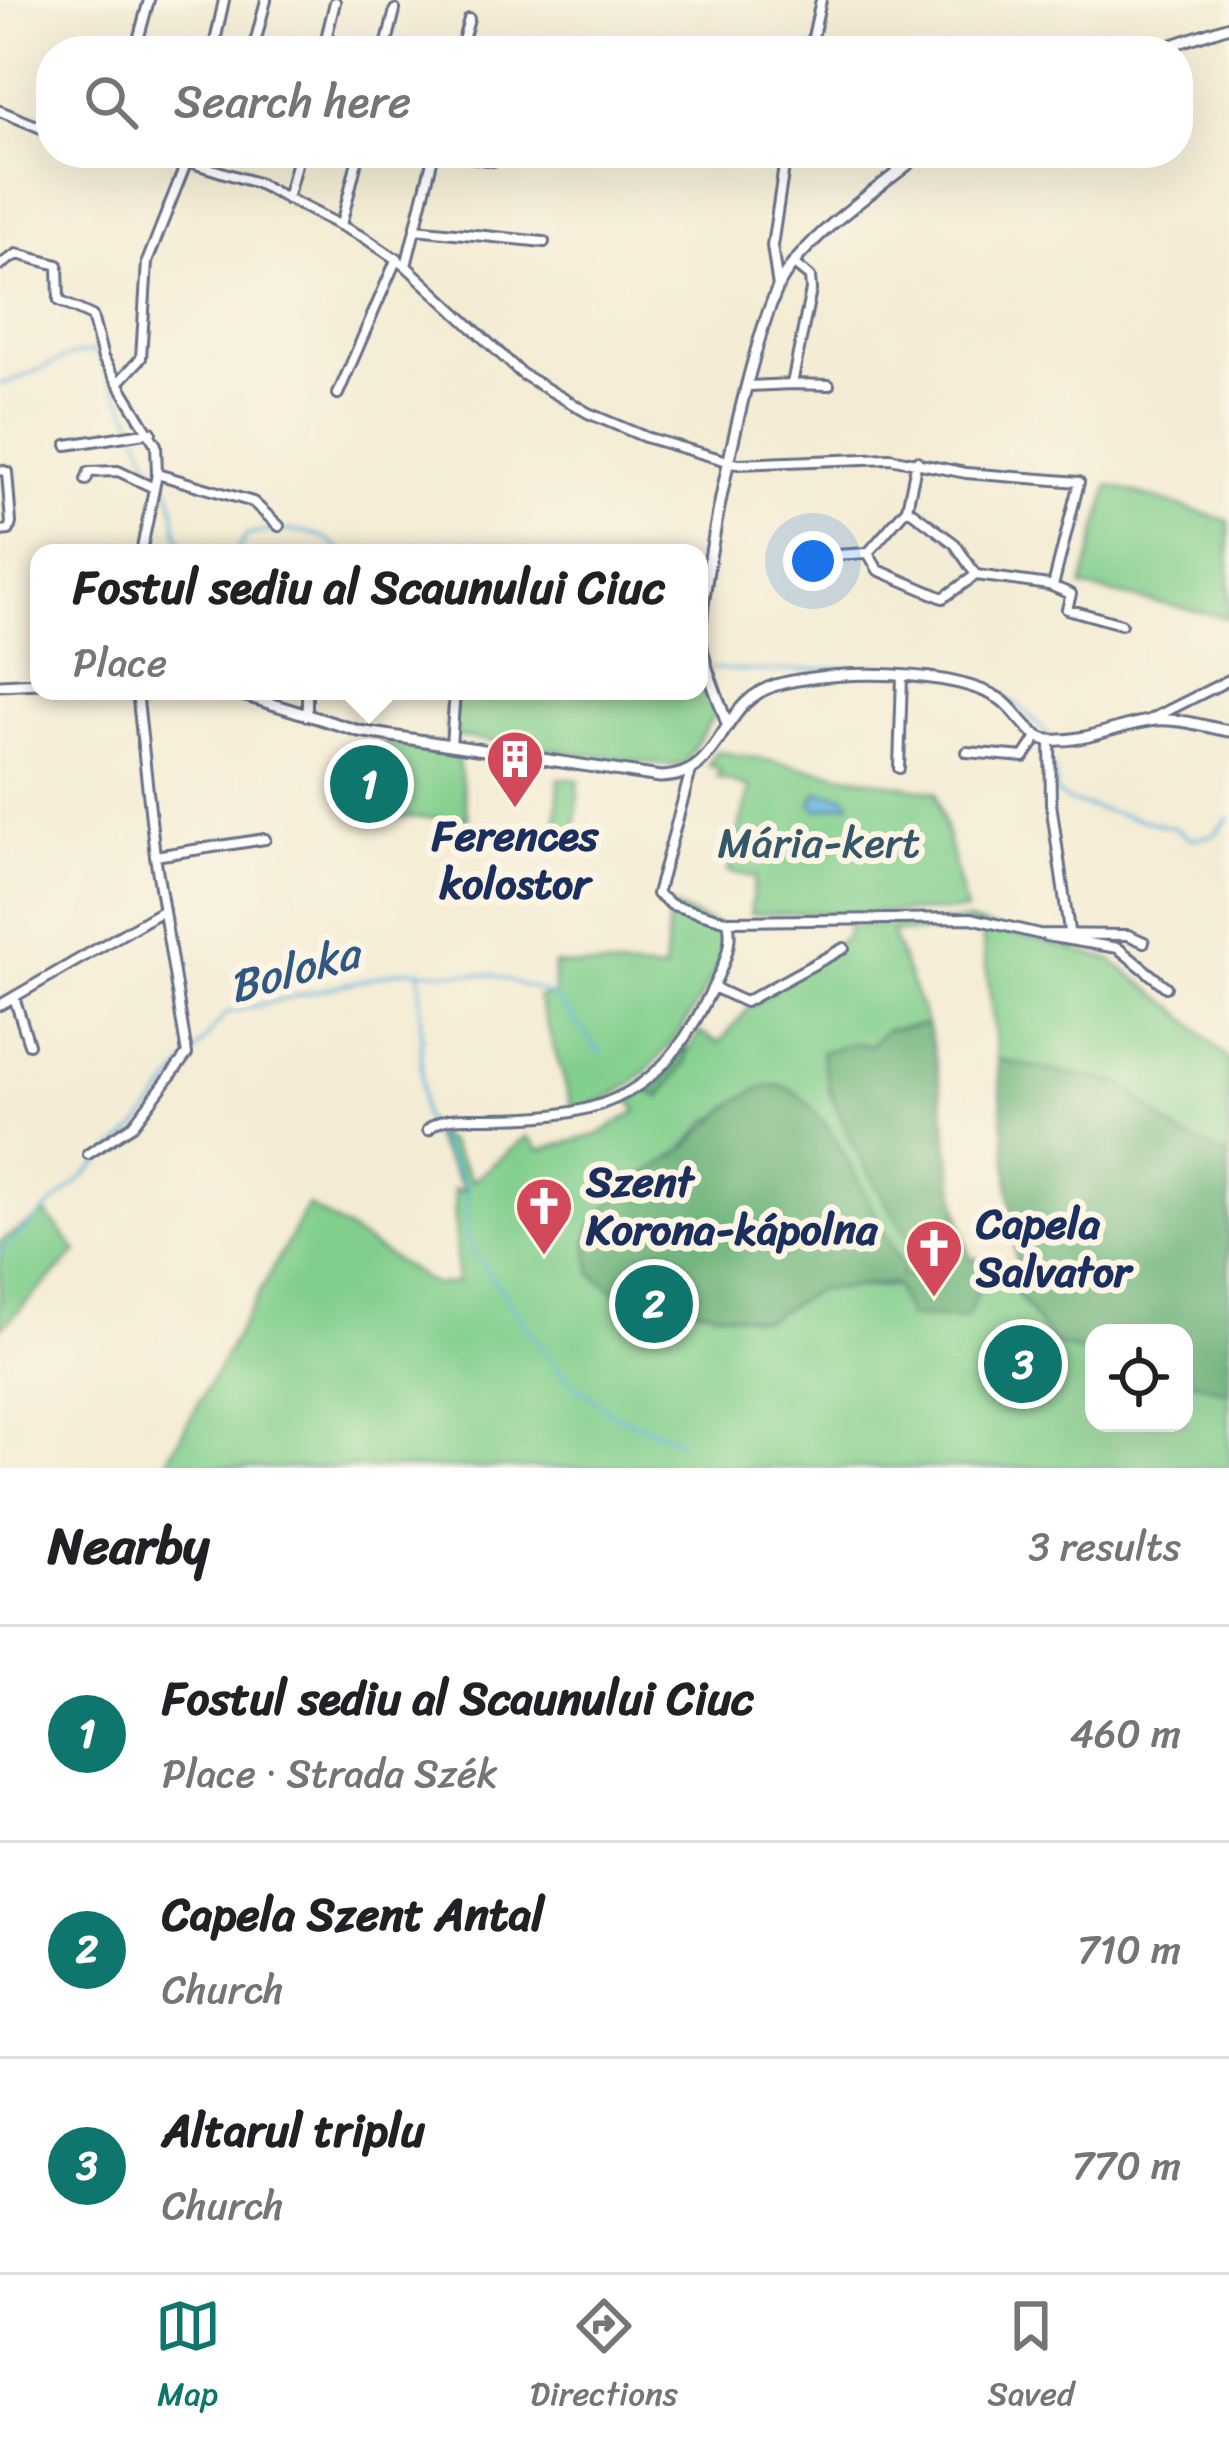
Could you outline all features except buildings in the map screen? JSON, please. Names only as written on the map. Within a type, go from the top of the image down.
[{"type":"street","points":[[140,36],[149,0]]},
{"type":"street","points":[[216,36],[224,0]]},
{"type":"street","points":[[257,36],[266,0]]},
{"type":"street","points":[[813,36],[821,0]]},
{"type":"street","points":[[327,36],[335,2]]},
{"type":"street","points":[[389,36],[395,10]]},
{"type":"street","points":[[464,36],[469,19]]},
{"type":"street","points":[[1193,38],[1229,26]]},
{"type":"street","points":[[0,111],[36,126]]},
{"type":"street","points":[[119,382],[141,358],[147,262],[185,168]]},
{"type":"street","points":[[217,168],[341,225],[397,258],[491,349],[539,386],[615,425],[730,462],[916,461],[966,473],[1079,482],[1053,586]]},
{"type":"street","points":[[287,199],[294,168]]},
{"type":"street","points":[[341,225],[355,168]]},
{"type":"street","points":[[406,266],[430,168]]},
{"type":"street","points":[[778,287],[772,246],[784,168]]},
{"type":"street","points":[[708,595],[730,462],[778,287],[794,264],[905,168]]},
{"type":"street","points":[[415,229],[544,242]]},
{"type":"street","points":[[0,265],[17,254],[58,265],[59,301],[92,316],[103,358],[144,433],[157,474],[143,544]]},
{"type":"street","points":[[338,394],[397,258]]},
{"type":"street","points":[[792,384],[812,290],[810,277],[794,264]]},
{"type":"street","points":[[749,386],[829,385]]},
{"type":"street","points":[[67,445],[144,433]]},
{"type":"street","points":[[836,555],[868,553],[907,508],[916,461]]},
{"type":"street","points":[[0,470],[7,472],[11,523],[9,530],[0,531]]},
{"type":"street","points":[[86,480],[89,472],[111,470],[154,488]]},
{"type":"street","points":[[157,474],[253,502],[279,526]]},
{"type":"street","points":[[907,508],[955,544],[976,575]]},
{"type":"street","points":[[868,553],[878,570],[943,598],[976,575],[1053,586],[1071,593],[1067,609],[1121,624]]},
{"type":"street","points":[[708,663],[727,724]]},
{"type":"street","points":[[1069,932],[1047,738],[1006,702],[987,692],[902,677],[841,676],[776,684],[754,694],[690,774],[657,895],[672,905],[728,920],[971,918],[1039,934],[1110,943],[1144,941]]},
{"type":"street","points":[[899,768],[902,677]]},
{"type":"street","points":[[968,752],[1024,757],[1047,738],[1115,733],[1229,680]]},
{"type":"street","points":[[0,685],[30,683]]},
{"type":"street","points":[[88,1154],[133,1125],[187,1054],[154,856],[138,700]]},
{"type":"street","points":[[258,700],[358,731],[636,774],[690,774]]},
{"type":"street","points":[[307,700],[307,716]]},
{"type":"street","points":[[451,745],[454,700]]},
{"type":"street","points":[[1144,722],[1165,720],[1229,731]]},
{"type":"street","points":[[154,856],[265,839]]},
{"type":"street","points":[[0,1005],[164,910]]},
{"type":"street","points":[[428,1130],[448,1120],[573,1115],[624,1095],[671,1061],[713,987],[729,942],[728,920]]},
{"type":"street","points":[[1039,934],[1069,932],[1110,943],[1166,987]]},
{"type":"street","points":[[713,987],[745,1002],[844,948]]},
{"type":"street","points":[[14,997],[28,1044]]},
{"type":"green space","points":[[1109,485],[1229,521],[1229,618],[1082,587]]},
{"type":"green space","points":[[708,681],[717,710],[684,764],[670,766],[447,735],[448,700],[708,700]]},
{"type":"green space","points":[[381,743],[457,755],[468,818],[382,817]]},
{"type":"green space","name":"Mária-kert","points":[[717,751],[936,792],[966,911],[750,914],[755,877],[728,872],[750,788],[717,777],[720,769],[708,765]]},
{"type":"green space","points":[[559,778],[579,780],[575,834],[556,834]]},
{"type":"green space","points":[[670,906],[726,929],[716,968],[678,1033],[648,1069],[620,1091],[574,1112],[538,997],[554,995],[554,964],[664,971]]},
{"type":"green space","points":[[967,921],[1109,959],[1176,1008],[1229,1061],[1229,1157],[1179,1134],[1121,1084],[998,1060],[982,932],[891,932],[927,1024],[886,1030],[828,1090],[878,1189],[923,1260],[916,1275],[900,1277],[902,1266],[823,1121],[787,1090],[709,1120],[682,1150],[627,1188],[614,1204],[626,1301],[642,1285],[667,1289],[677,1305],[765,1320],[817,1290],[1009,1281],[1054,1344],[1085,1353],[1085,1432],[1193,1432],[1193,1381],[1229,1393],[1229,1468],[163,1468],[308,1205],[434,1285],[457,1283],[454,1189],[465,1191],[433,1137],[435,1132],[449,1143],[473,1181],[527,1136],[540,1150],[597,1135],[637,1111],[629,1098],[646,1090],[661,1097],[699,1032],[719,1043],[750,1007],[847,936],[847,927]]},
{"type":"green space","points":[[927,1024],[970,1257],[1016,1264],[998,1060],[1121,1084],[1179,1134],[1229,1157],[1229,1393],[1193,1381],[1193,1324],[1085,1324],[1085,1353],[1054,1344],[1008,1281],[983,1281],[967,1318],[908,1317],[894,1283],[817,1290],[765,1320],[677,1305],[667,1290],[643,1285],[626,1301],[592,1274],[589,1235],[608,1205],[734,1104],[765,1087],[781,1086],[796,1093],[827,1128],[902,1267],[901,1276],[916,1275],[923,1260],[848,1134],[821,1052],[856,1043],[870,1046],[886,1030]]},
{"type":"green space","points":[[685,1044],[687,1062],[660,1097],[646,1090]]},
{"type":"green space","points":[[46,1213],[77,1252],[0,1329],[0,1242]]},
{"type":"water","points":[[818,792],[845,796],[850,803],[818,810],[811,804]]},
{"type":"waterway","points":[[0,384],[95,351],[133,420],[154,474]]},
{"type":"waterway","points":[[162,480],[171,496],[182,544]]},
{"type":"waterway","points":[[241,544],[247,535],[286,530],[334,544]]},
{"type":"waterway","points":[[711,668],[892,668],[937,673],[979,684],[1017,705],[1050,738]]},
{"type":"waterway","points":[[1054,770],[1057,794],[1070,802],[1175,828],[1192,839],[1214,835],[1229,818]]},
{"type":"waterway","name":"Boloka","points":[[0,1252],[137,1128],[226,1013],[404,970],[493,975],[554,996],[601,1053]]},
{"type":"waterway","points":[[420,971],[422,1114],[427,1122]]},
{"type":"waterway","points":[[433,1132],[467,1187],[467,1242],[539,1344],[566,1377],[611,1413],[681,1441]]},
{"type":"place","name":"Fostul sediu al Scaunului Ciuc","points":[[369,784]]},
{"type":"place","name":"Ferences kolostor","points":[[515,810]]},
{"type":"place","name":"Szent Korona-kápolna","points":[[544,1257]]},
{"type":"place","name":"Capela Salvator","points":[[934,1299]]},
{"type":"place","name":"Capela Szent Antal","points":[[654,1304]]},
{"type":"place","name":"Altarul triplu","points":[[1023,1364]]}]
